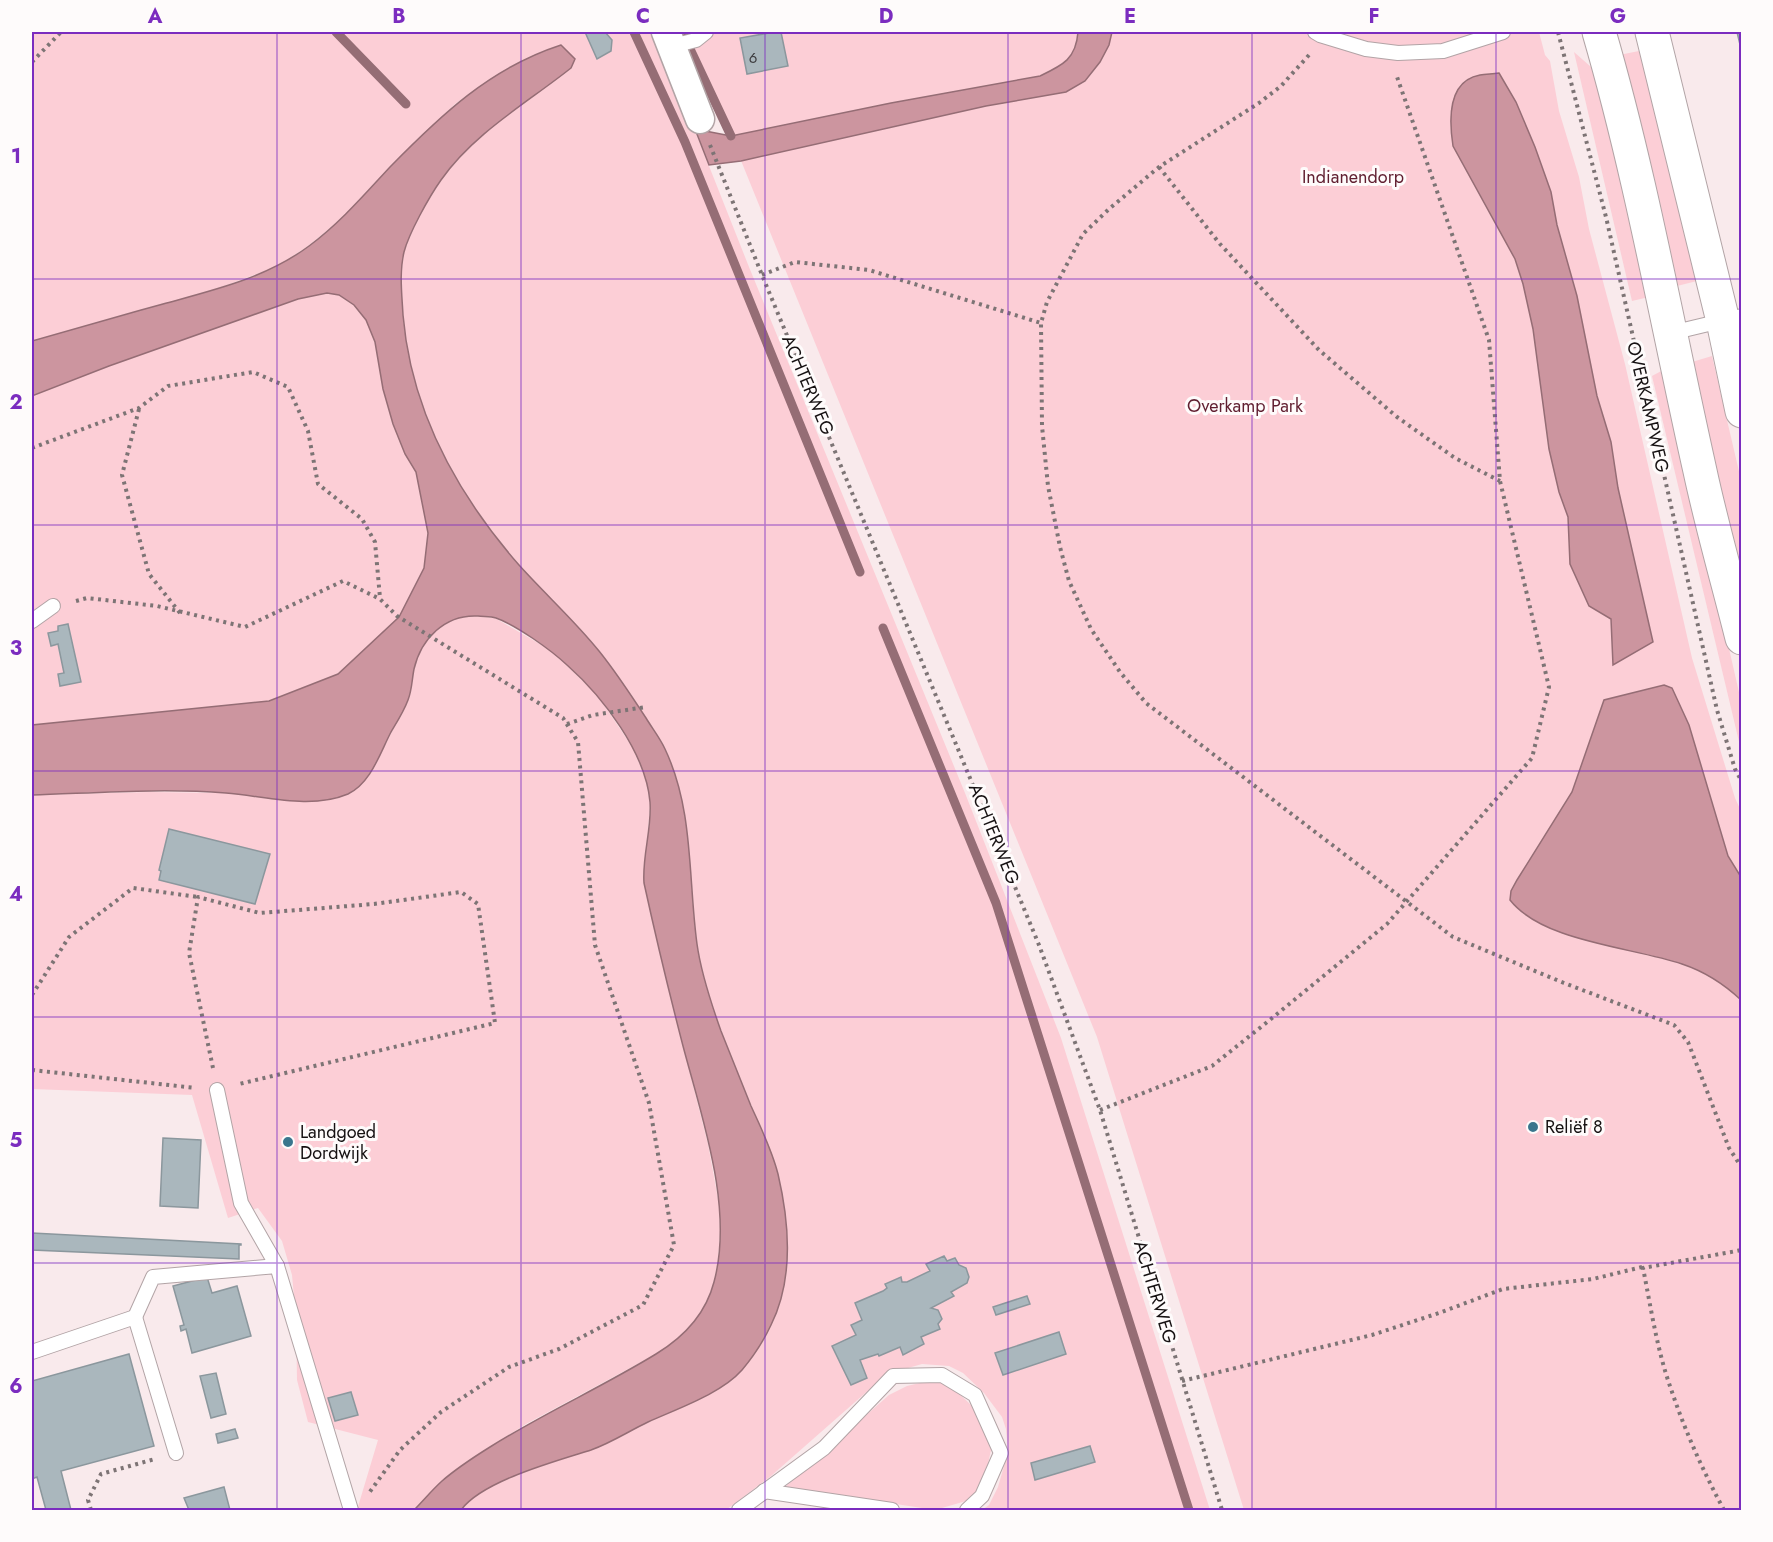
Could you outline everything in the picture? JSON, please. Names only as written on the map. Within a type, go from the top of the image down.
[{"type":"street","name":"OVERKAMPWEG","points":[[1599,32],[1616,90],[1700,472],[1742,638]]},
{"type":"street","points":[[1652,32],[1732,319],[1742,411]]},
{"type":"street","points":[[684,39],[700,119]]},
{"type":"lane","points":[[1318,33],[1366,49],[1398,53],[1443,51],[1503,32]]},
{"type":"lane","points":[[1671,333],[1732,319]]},
{"type":"lane","points":[[32,621],[53,606]]},
{"type":"lane","points":[[217,1090],[241,1203],[277,1266],[357,1506]]},
{"type":"lane","points":[[176,1453],[135,1317],[153,1277],[277,1266]]},
{"type":"lane","points":[[32,1352],[135,1317]]},
{"type":"lane","points":[[739,1510],[824,1448],[893,1376],[942,1375],[975,1395],[1001,1453],[982,1496],[967,1510]]},
{"type":"lane","points":[[764,1491],[892,1510]]},
{"type":"lane","points":[[797,1496],[798,1510]]},
{"type":"path","points":[[32,62],[61,32]]},
{"type":"path","name":"OVERKAMPWEG","points":[[1558,32],[1606,217],[1717,710],[1735,769],[1742,782]]},
{"type":"path","points":[[1318,33],[1306,60],[1281,86],[1259,103],[1159,167],[1083,234],[1047,302],[1041,323],[1042,426],[1048,486],[1069,581],[1091,629],[1120,672],[1146,703],[1453,937],[1674,1025],[1688,1042],[1729,1148],[1742,1168]]},
{"type":"path","points":[[1100,1110],[1212,1066],[1387,924],[1532,758],[1549,687],[1500,481],[1489,340],[1396,74],[1398,53]]},
{"type":"path","points":[[1159,167],[1172,187],[1220,244],[1319,350],[1397,417],[1455,458],[1500,481]]},
{"type":"path","name":"ACHTERWEG","points":[[722,173],[762,275],[1040,945],[1100,1110],[1222,1510]]},
{"type":"path","points":[[762,275],[795,262],[869,270],[1041,323]]},
{"type":"path","points":[[32,448],[139,408],[168,386],[253,372],[288,387],[308,431],[318,484],[362,519],[375,542],[380,599]]},
{"type":"path","points":[[139,408],[122,475],[149,574],[181,613]]},
{"type":"path","points":[[53,606],[87,598],[157,606],[244,627],[343,581],[380,599],[397,616],[563,718],[578,742],[596,945],[649,1103],[674,1245],[643,1305],[559,1349],[508,1367],[441,1412],[400,1450],[357,1506]]},
{"type":"path","points":[[567,724],[594,715],[646,707]]},
{"type":"path","points":[[32,995],[69,937],[133,888],[198,897],[260,913],[374,904],[461,892],[478,904],[495,1023],[217,1090],[32,1070]]},
{"type":"path","points":[[198,897],[189,952],[217,1090]]},
{"type":"path","points":[[1724,1510],[1703,1471],[1670,1387],[1654,1326],[1643,1268],[1742,1250]]},
{"type":"path","points":[[1182,1381],[1372,1335],[1503,1289],[1593,1279],[1642,1267]]},
{"type":"path","points":[[91,1510],[88,1500],[101,1473],[176,1453]]},
{"type":"green space","points":[[32,32],[656,32],[749,267],[965,793],[1061,1038],[1210,1510],[982,1510],[989,1505],[998,1487],[1008,1452],[1006,1429],[1002,1417],[984,1393],[963,1373],[949,1366],[922,1364],[901,1370],[879,1381],[771,1476],[726,1510],[461,1510],[485,1490],[502,1481],[605,1444],[720,1386],[748,1361],[760,1345],[776,1312],[787,1267],[786,1233],[776,1176],[760,1127],[717,1020],[701,965],[694,919],[689,844],[681,795],[665,748],[605,659],[580,629],[519,565],[497,538],[457,480],[427,417],[408,350],[403,315],[402,260],[410,235],[425,205],[454,163],[469,148],[485,133],[571,68],[575,58],[543,51],[486,82],[455,104],[345,216],[308,246],[278,266],[211,291],[32,341]]},
{"type":"green space","name":"Overkamp Park","points":[[681,32],[1539,32],[1545,55],[1550,61],[1559,111],[1579,177],[1589,229],[1625,364],[1692,658],[1741,811],[1741,1510],[1244,1510],[1097,1037],[731,136]]},
{"type":"green space","points":[[1644,50],[1697,281],[1673,287],[1619,55]]},
{"type":"green space","points":[[1574,52],[1599,74],[1649,297],[1632,301]]},
{"type":"green space","points":[[327,293],[339,295],[354,305],[367,320],[375,342],[383,389],[393,424],[405,454],[416,472],[428,533],[424,568],[397,620],[338,674],[269,701],[32,725],[32,396],[109,366],[298,299]]},
{"type":"green space","points":[[1712,356],[1741,480],[1741,582],[1692,362]]},
{"type":"green space","points":[[1665,369],[1741,701],[1741,750],[1652,376]]},
{"type":"green space","points":[[466,615],[495,618],[552,651],[598,696],[633,748],[646,779],[650,804],[648,831],[667,982],[708,1144],[719,1204],[718,1261],[708,1299],[697,1318],[682,1336],[658,1353],[526,1424],[473,1458],[443,1480],[414,1510],[357,1510],[378,1440],[308,1422],[297,1380],[296,1318],[292,1275],[282,1241],[258,1208],[228,1218],[192,1095],[32,1089],[32,795],[226,793],[310,801],[329,799],[372,770],[408,700],[414,667],[421,649],[438,629],[449,621]]},
{"type":"green space","points":[[924,1382],[944,1383],[953,1388],[971,1405],[986,1426],[991,1450],[988,1464],[975,1494],[966,1501],[935,1510],[785,1487],[889,1395],[907,1386]]},
{"type":"shaded area","points":[[1078,32],[1112,32],[1109,45],[1100,62],[1085,81],[1066,92],[986,106],[741,161],[709,165],[695,129],[731,136],[891,103],[1040,76],[1067,60],[1074,49]]},
{"type":"shaded area","points":[[561,45],[575,59],[571,68],[485,133],[469,148],[454,163],[425,205],[404,252],[402,268],[403,315],[408,350],[427,417],[457,480],[497,538],[519,565],[599,651],[629,692],[665,749],[681,796],[685,820],[694,919],[701,966],[721,1031],[776,1165],[787,1230],[786,1269],[778,1307],[765,1337],[742,1370],[710,1394],[598,1447],[502,1481],[485,1490],[461,1510],[414,1510],[442,1481],[478,1455],[531,1423],[615,1378],[676,1340],[700,1314],[714,1282],[719,1254],[720,1224],[713,1163],[644,883],[644,863],[650,822],[647,783],[631,746],[608,709],[567,665],[552,652],[504,621],[491,617],[466,616],[455,619],[436,630],[422,648],[414,669],[409,696],[379,758],[363,783],[348,794],[333,799],[303,802],[226,793],[178,791],[32,795],[32,725],[269,701],[338,674],[399,617],[424,568],[428,533],[416,472],[405,454],[393,424],[383,389],[375,342],[366,320],[354,305],[339,295],[327,293],[298,299],[109,366],[32,396],[32,341],[220,288],[275,267],[309,246],[331,228],[428,129],[468,95],[512,66]]},
{"type":"shaded area","points":[[1499,73],[1516,102],[1551,192],[1557,225],[1577,296],[1597,396],[1611,442],[1618,488],[1653,642],[1613,665],[1611,619],[1589,606],[1570,564],[1568,517],[1559,492],[1549,449],[1533,329],[1523,284],[1515,259],[1453,146],[1451,114],[1456,93],[1461,85],[1480,75]]},
{"type":"shaded area","points":[[1664,685],[1672,688],[1689,725],[1728,856],[1741,877],[1741,1000],[1698,970],[1662,958],[1566,934],[1525,914],[1510,900],[1511,891],[1517,880],[1572,792],[1604,700]]},
{"type":"building","points":[[585,32],[605,32],[612,40],[611,51],[597,59]]},
{"type":"building","points":[[781,32],[788,66],[747,74],[740,38]]},
{"type":"building","points":[[1737,32],[1742,32],[1742,53]]},
{"type":"building","points":[[68,624],[81,682],[60,686],[58,674],[64,673],[58,644],[51,646],[48,633],[58,631],[58,626]]},
{"type":"building","points":[[169,829],[270,854],[255,904],[159,880],[161,871],[159,870]]},
{"type":"building","points":[[163,1138],[201,1140],[198,1208],[160,1206]]},
{"type":"building","points":[[32,1233],[241,1245],[239,1245],[239,1259],[32,1250]]},
{"type":"building","points":[[944,1256],[947,1261],[955,1258],[959,1265],[966,1268],[969,1277],[967,1283],[951,1292],[954,1296],[931,1308],[938,1310],[942,1319],[938,1324],[940,1329],[921,1337],[924,1344],[903,1355],[900,1347],[879,1356],[878,1354],[860,1360],[867,1378],[851,1385],[832,1346],[856,1335],[851,1325],[862,1320],[855,1303],[883,1291],[887,1288],[885,1284],[901,1277],[902,1282],[907,1282],[930,1271],[926,1264]]},
{"type":"building","points":[[207,1277],[212,1293],[237,1286],[251,1336],[192,1353],[186,1329],[181,1331],[180,1326],[184,1325],[173,1286]]},
{"type":"building","points":[[1027,1296],[1030,1304],[996,1315],[993,1307]]},
{"type":"building","points":[[1059,1332],[1066,1354],[1003,1375],[995,1353]]},
{"type":"building","points":[[129,1354],[154,1446],[61,1471],[71,1510],[46,1510],[37,1477],[32,1479],[32,1381]]},
{"type":"building","points":[[216,1373],[226,1414],[211,1418],[200,1376]]},
{"type":"building","points":[[351,1392],[358,1415],[335,1421],[328,1398]]},
{"type":"building","points":[[235,1429],[238,1438],[218,1443],[216,1434]]},
{"type":"building","points":[[1090,1446],[1095,1462],[1035,1480],[1031,1463]]},
{"type":"building","points":[[224,1487],[230,1510],[189,1510],[184,1498]]},
{"type":"waterway","points":[[336,32],[406,104]]},
{"type":"waterway","points":[[634,32],[685,142],[860,572]]},
{"type":"waterway","points":[[682,32],[731,136]]},
{"type":"waterway","points":[[883,628],[996,903],[1189,1510]]},
{"type":"place","name":"Reliëf 8","points":[[1533,1127]]},
{"type":"place","name":"Landgoed Dordwijk","points":[[288,1142]]},
{"type":"park label","name":"Indianendorp","points":[[1353,177]]}]
